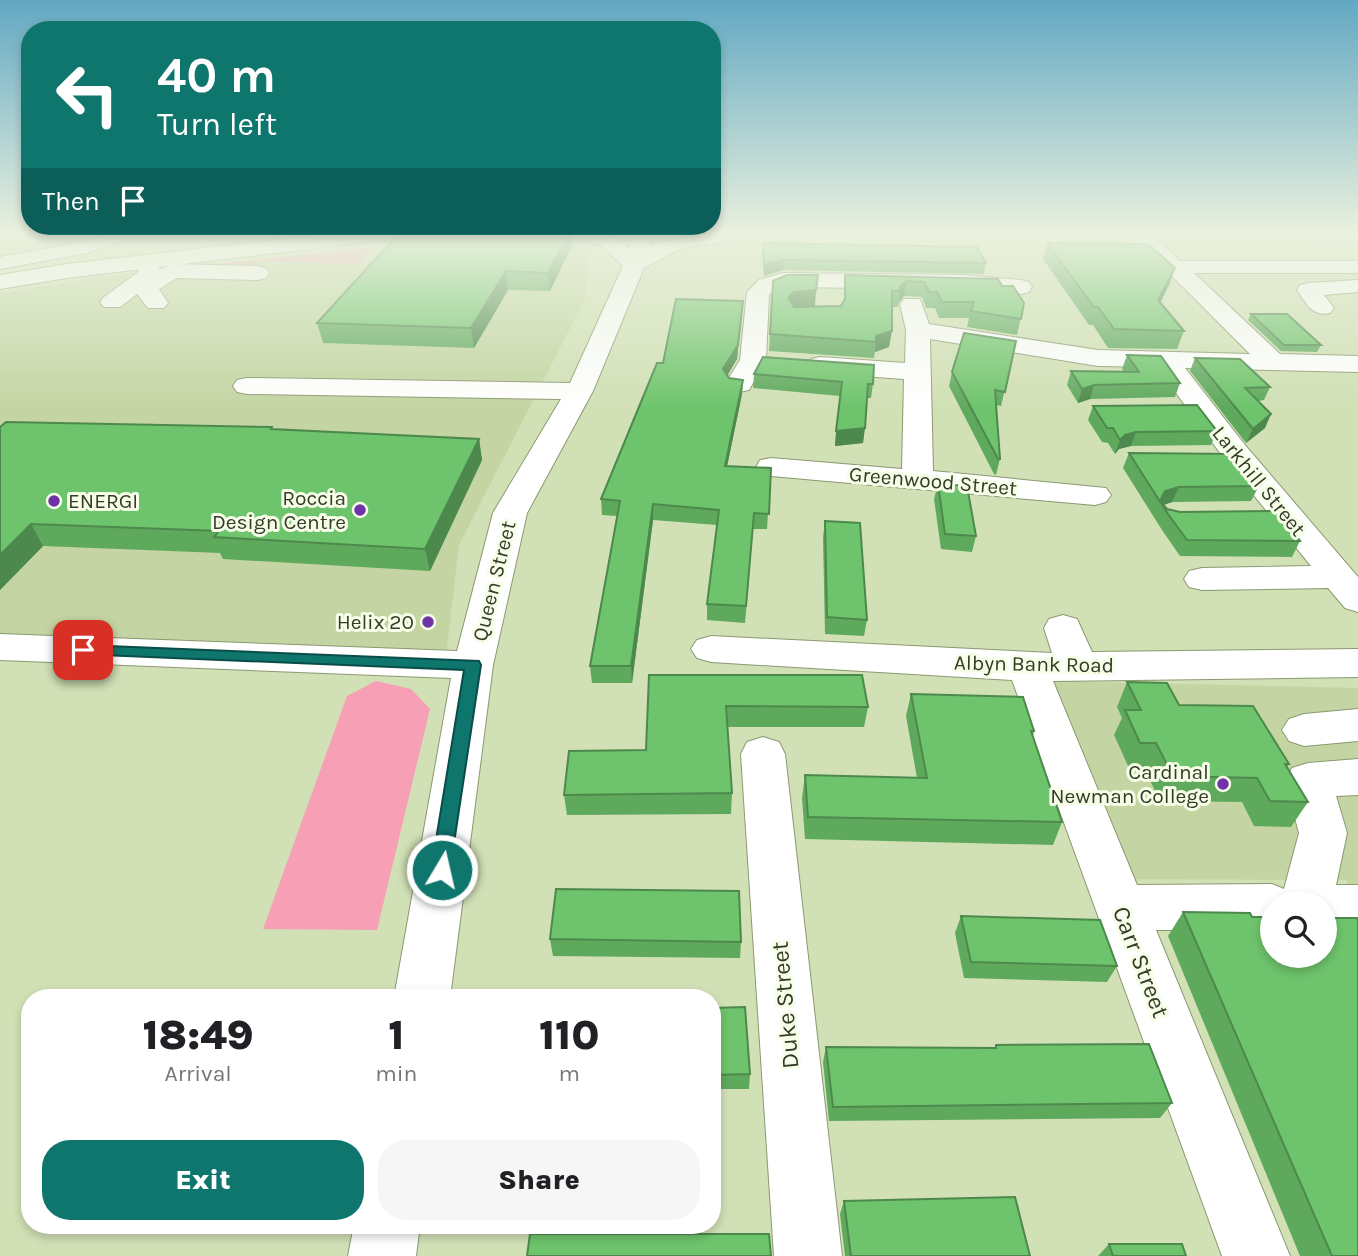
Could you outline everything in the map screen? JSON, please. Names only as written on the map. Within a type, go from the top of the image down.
[{"type":"main road","points":[[112,302],[127,291]]},
{"type":"main road","points":[[148,291],[156,303]]},
{"type":"main road","name":"Queen Street","points":[[423,989],[473,665],[510,513],[579,391],[603,343],[624,291]]},
{"type":"main road","points":[[739,384],[752,360],[760,291]]},
{"type":"main road","points":[[909,291],[918,330],[917,480]]},
{"type":"main road","points":[[1199,291],[1272,361]]},
{"type":"main road","points":[[1308,291],[1322,308]]},
{"type":"main road","points":[[918,330],[1098,358],[1358,364]]},
{"type":"main road","name":"Larkhill Street","points":[[1164,358],[1186,408],[1240,457],[1284,514],[1348,588]]},
{"type":"main road","points":[[752,360],[916,372]]},
{"type":"main road","points":[[247,386],[579,391]]},
{"type":"main road","points":[[1199,457],[1240,457]]},
{"type":"main road","name":"Greenwood Street","points":[[771,467],[1096,495]]},
{"type":"main road","points":[[1242,514],[1284,514]]},
{"type":"main road","points":[[1202,579],[1348,588]]},
{"type":"main road","name":"Carr Street","points":[[1063,628],[1052,666],[1120,908],[1256,1256]]},
{"type":"main road","points":[[0,647],[473,665]]},
{"type":"main road","name":"Albyn Bank Road","points":[[711,649],[1052,666],[1358,663]]},
{"type":"main road","points":[[1304,730],[1358,724]]},
{"type":"main road","name":"Duke Street","points":[[763,754],[808,1256]]},
{"type":"main road","points":[[1309,891],[1323,833],[1308,781],[1358,777]]},
{"type":"main road","points":[[1120,908],[1260,907]]},
{"type":"main road","points":[[1337,907],[1358,908]]},
{"type":"main road","points":[[382,1256],[386,1234]]},
{"type":"shaded area","points":[[15,291],[586,291],[585,299],[459,545],[445,664],[0,661],[0,293]]},
{"type":"shaded area","points":[[376,681],[411,689],[430,709],[377,930],[263,929],[347,696]]},
{"type":"shaded area","name":"Cardinal Newman College","points":[[1045,681],[1358,688],[1358,898],[1346,880],[1128,879]]},
{"type":"building","points":[[347,291],[494,291],[471,328],[317,323]]},
{"type":"building","points":[[772,291],[809,291],[794,292],[788,298],[794,307],[841,306],[845,299],[845,291],[900,291],[892,291],[892,331],[876,336],[876,342],[770,334]]},
{"type":"building","points":[[1016,291],[1024,303],[1021,319],[971,311],[974,302],[942,302],[937,292],[929,292]]},
{"type":"building","points":[[1082,291],[1163,291],[1158,300],[1184,331],[1114,329],[1098,307],[1094,307]]},
{"type":"building","points":[[676,299],[743,301],[738,345],[723,369],[729,378],[743,380],[725,466],[771,468],[769,514],[754,513],[746,606],[707,604],[719,510],[653,504],[631,666],[590,666],[620,501],[601,499],[657,363],[663,363]]},
{"type":"building","points":[[1251,314],[1287,314],[1321,345],[1284,345]]},
{"type":"building","points":[[964,333],[1016,341],[1005,392],[995,390],[1000,459],[952,372]]},
{"type":"building","points":[[1127,355],[1161,356],[1180,383],[1094,385],[1082,389],[1071,371],[1139,372]]},
{"type":"building","points":[[763,357],[874,365],[873,384],[868,384],[865,428],[836,431],[842,382],[754,374]]},
{"type":"building","points":[[1195,358],[1240,359],[1270,387],[1245,388],[1271,414],[1253,429]]},
{"type":"building","points":[[1197,405],[1217,431],[1136,432],[1125,435],[1120,440],[1113,428],[1107,428],[1093,406]]},
{"type":"building","points":[[6,422],[272,427],[271,429],[479,439],[425,549],[214,537],[219,531],[31,524],[0,555],[0,427]]},
{"type":"building","points":[[1129,453],[1234,454],[1259,486],[1179,487],[1165,491],[1160,501],[1167,509],[1180,512],[1278,511],[1300,541],[1187,540],[1168,514]]},
{"type":"building","points":[[938,484],[967,486],[976,536],[945,534]]},
{"type":"building","points":[[825,521],[860,523],[867,620],[827,617]]},
{"type":"building","points":[[649,675],[862,675],[868,707],[726,706],[732,793],[564,795],[569,751],[646,750]]},
{"type":"building","points":[[1127,682],[1167,683],[1179,705],[1253,706],[1289,764],[1285,764],[1308,802],[1270,801],[1257,778],[1173,776],[1156,743],[1140,743],[1125,710],[1141,710]]},
{"type":"building","points":[[911,694],[1023,697],[1034,731],[1031,731],[1062,822],[808,817],[805,775],[927,778]]},
{"type":"building","points":[[556,889],[739,891],[741,942],[550,939]]},
{"type":"building","points":[[1183,912],[1250,913],[1252,917],[1260,917],[1260,968],[1337,968],[1337,918],[1358,920],[1358,1256],[1332,1256]]},
{"type":"building","points":[[961,916],[1100,920],[1117,966],[971,962]]},
{"type":"building","points":[[745,1007],[750,1074],[721,1075],[721,1008]]},
{"type":"building","points":[[1149,1044],[1172,1103],[833,1107],[826,1047],[996,1048],[996,1045]]},
{"type":"building","points":[[1015,1197],[1030,1256],[851,1256],[844,1201]]},
{"type":"building","points":[[530,1234],[769,1234],[771,1256],[527,1256]]},
{"type":"building","points":[[1109,1244],[1182,1244],[1186,1256],[1113,1256]]},
{"type":"place","name":"ENERGI","points":[[54,501]]},
{"type":"place","name":"Roccia Design Centre","points":[[360,510]]},
{"type":"place","name":"Helix 20","points":[[428,622]]},
{"type":"place","name":"Cardinal Newman College","points":[[1223,784]]},
{"type":"route","points":[[83,650],[473,665],[442,870]]}]
